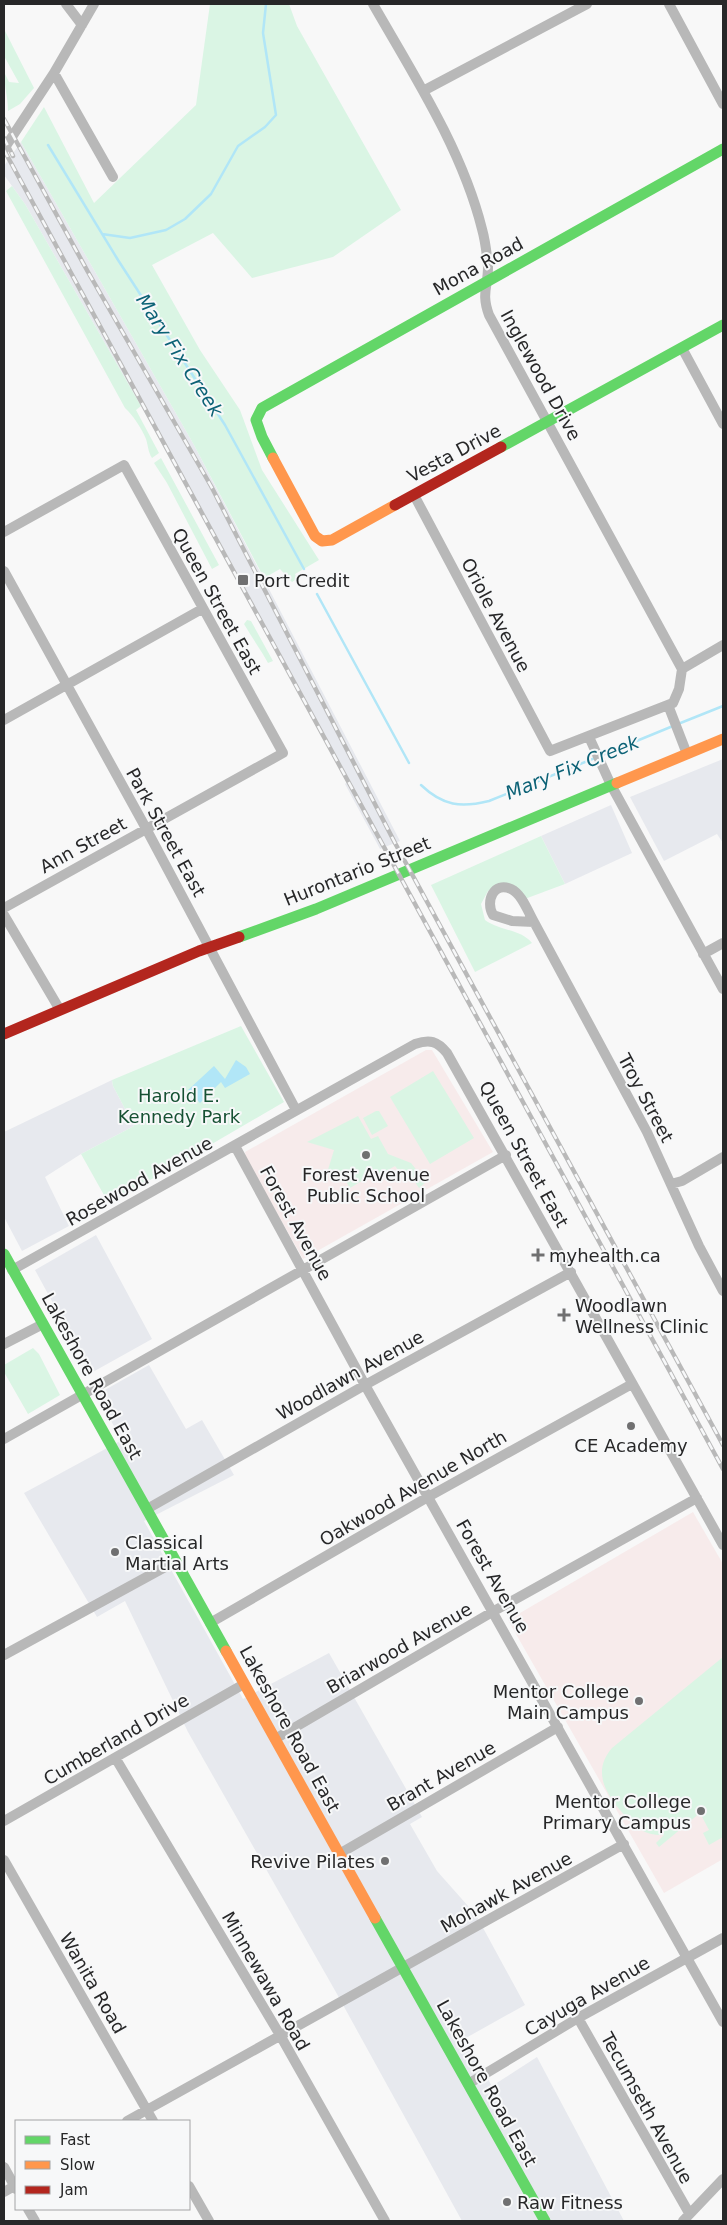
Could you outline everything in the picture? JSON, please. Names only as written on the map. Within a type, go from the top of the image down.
[{"type":"main road","name":"Mona Road","points":[[256,420],[262,408],[723,149]]},
{"type":"main road","name":"Vesta Drive","points":[[256,420],[262,437],[316,536],[322,541],[332,540],[723,325]]},
{"type":"main road","name":"Hurontario Street","points":[[4,1034],[210,947],[316,908],[723,739]]},
{"type":"main road","name":"Lakeshore Road East","points":[[4,1254],[545,2221]]},
{"type":"street","points":[[66,4],[82,26]]},
{"type":"street","points":[[4,149],[54,73],[94,4]]},
{"type":"street","name":"Inglewood Drive","points":[[373,4],[423,92],[465,176],[483,230],[488,267],[484,300],[489,315],[682,670]]},
{"type":"street","points":[[423,92],[587,4]]},
{"type":"street","points":[[669,4],[723,104]]},
{"type":"street","points":[[54,73],[113,177]]},
{"type":"street","points":[[682,348],[723,424]]},
{"type":"street","name":"Queen Street East","points":[[4,532],[124,465],[282,753]]},
{"type":"street","name":"Oriole Avenue","points":[[414,494],[550,751],[590,737]]},
{"type":"street","name":"Park Street East","points":[[4,571],[210,947],[296,1110]]},
{"type":"street","points":[[4,720],[202,609]]},
{"type":"street","points":[[723,645],[682,670],[679,689],[673,703],[610,726],[590,737],[611,785],[723,989]]},
{"type":"street","points":[[668,705],[687,754]]},
{"type":"street","name":"Ann Street","points":[[4,908],[282,753]]},
{"type":"street","name":"Troy Street","points":[[534,922],[512,921],[493,915],[489,907],[490,897],[497,889],[504,887],[518,894],[534,922],[647,1132],[699,1246],[723,1291]]},
{"type":"street","points":[[4,915],[60,1010]]},
{"type":"street","points":[[703,954],[723,943]]},
{"type":"street","name":"Rosewood Avenue","points":[[12,1270],[415,1044],[430,1040],[439,1044]]},
{"type":"street","name":"Queen Street East","points":[[439,1044],[447,1053],[506,1155],[723,1545]]},
{"type":"street","name":"Forest Avenue","points":[[235,1146],[365,1385],[494,1611],[723,2022]]},
{"type":"street","points":[[4,1438],[506,1155]]},
{"type":"street","points":[[671,1184],[682,1181],[723,1157]]},
{"type":"street","name":"Woodlawn Avenue","points":[[147,1510],[365,1385],[571,1272]]},
{"type":"street","points":[[4,1344],[43,1324]]},
{"type":"street","name":"Oakwood Avenue North","points":[[210,1623],[428,1497],[632,1384]]},
{"type":"street","name":"Briarwood Avenue","points":[[275,1739],[494,1611],[697,1498]]},
{"type":"street","points":[[4,1655],[176,1561]]},
{"type":"street","name":"Cumberland Drive","points":[[4,1821],[116,1759],[244,1684]]},
{"type":"street","name":"Brant Avenue","points":[[339,1854],[558,1726]]},
{"type":"street","name":"Minnewawa Road","points":[[116,1759],[280,2035],[385,2221]]},
{"type":"street","name":"Mohawk Avenue","points":[[129,2120],[624,1844]]},
{"type":"street","name":"Wanita Road","points":[[4,1860],[152,2120]]},
{"type":"street","name":"Cayuga Avenue","points":[[468,2084],[578,2018],[723,1938]]},
{"type":"street","name":"Tecumseth Avenue","points":[[578,2018],[686,2217]]},
{"type":"street","points":[[4,2167],[15,2185]]},
{"type":"street","points":[[686,2217],[723,2179]]},
{"type":"street","points":[[190,2188],[208,2221]]},
{"type":"shaded area","points":[[21,142],[194,445],[400,841],[380,849],[345,784],[347,782],[141,406],[25,204],[4,175],[4,166]]},
{"type":"shaded area","points":[[723,759],[723,843],[717,834],[664,861],[630,797]]},
{"type":"shaded area","points":[[611,805],[632,853],[565,884],[541,836]]},
{"type":"shaded area","name":"Forest Avenue Public School","points":[[426,1050],[432,1050],[493,1152],[303,1259],[246,1158],[245,1152]]},
{"type":"shaded area","points":[[112,1080],[113,1086],[134,1126],[81,1154],[45,1177],[69,1226],[22,1251],[4,1217],[4,1132]]},
{"type":"shaded area","points":[[96,1235],[152,1339],[91,1373],[35,1270]]},
{"type":"shaded area","points":[[149,1365],[186,1429],[202,1420],[234,1475],[144,1521],[243,1699],[329,1653],[422,1817],[410,1824],[437,1871],[476,1915],[525,2005],[464,2039],[492,2086],[537,2057],[624,2221],[462,2221],[337,1994],[188,1732],[125,1601],[97,1617],[24,1493],[122,1440],[96,1395]]},
{"type":"shaded area","name":"Mentor College Main Campus","points":[[693,1512],[723,1564],[723,1859],[664,1893],[508,1620]]},
{"type":"green space","points":[[210,4],[289,4],[297,26],[401,210],[333,257],[252,278],[213,233],[152,265],[200,350],[240,410],[262,470],[319,560],[295,574],[297,579],[292,582],[280,569],[264,578],[194,445],[21,142],[44,107],[94,203],[196,105]]},
{"type":"green space","points":[[4,29],[34,88],[20,104],[8,111],[4,72],[9,82],[19,83],[4,56]]},
{"type":"green space","points":[[12,186],[25,204],[141,406],[136,410],[159,453],[152,458],[142,431],[125,408],[6,191]]},
{"type":"green space","points":[[161,458],[219,565],[212,569],[167,483],[154,463]]},
{"type":"green space","points":[[247,620],[251,621],[273,661],[268,663],[244,624]]},
{"type":"green space","points":[[541,836],[565,884],[522,900],[503,885],[488,891],[481,904],[485,920],[491,924],[516,932],[532,943],[475,972],[431,885]]},
{"type":"green space","name":"Harold E. Kennedy Park","points":[[241,1026],[284,1102],[109,1204],[81,1154],[134,1126],[113,1086],[112,1080]]},
{"type":"green space","points":[[433,1071],[474,1138],[430,1164],[390,1097]]},
{"type":"green space","points":[[379,1111],[388,1126],[372,1135],[363,1118]]},
{"type":"green space","points":[[358,1116],[371,1139],[378,1136],[388,1154],[411,1163],[426,1182],[419,1188],[409,1173],[403,1176],[395,1166],[378,1176],[375,1173],[350,1188],[344,1178],[327,1173],[334,1150],[307,1142]]},
{"type":"green space","points":[[33,1348],[39,1354],[60,1395],[28,1414],[4,1372],[4,1365]]},
{"type":"green space","points":[[723,1657],[723,1837],[709,1845],[703,1833],[709,1830],[700,1813],[659,1847],[656,1843],[664,1835],[650,1834],[639,1828],[614,1803],[605,1788],[602,1772],[603,1764],[612,1748]]},
{"type":"water","points":[[236,1060],[246,1067],[250,1074],[225,1088],[221,1082],[200,1103],[188,1090],[214,1066],[225,1079]]},
{"type":"waterway","points":[[102,234],[130,238],[166,230],[185,219],[211,194],[238,146],[265,127],[276,115],[263,33],[266,4]]},
{"type":"waterway","name":"Mary Fix Creek","points":[[48,145],[118,260],[225,425],[304,569]]},
{"type":"waterway","name":"Mary Fix Creek","points":[[317,594],[409,763]]},
{"type":"waterway","name":"Mary Fix Creek","points":[[678,724],[723,706]]},
{"type":"waterway","name":"Mary Fix Creek","points":[[600,756],[673,726]]},
{"type":"waterway","name":"Mary Fix Creek","points":[[421,785],[437,797],[453,804],[479,803],[489,801],[595,758]]},
{"type":"railway","points":[[4,119],[88,272],[211,486],[395,843],[723,1445]]},
{"type":"railway","points":[[4,138],[13,156]]},
{"type":"railway","points":[[4,150],[723,1469]]},
{"type":"traffic: fast","points":[[273,458],[256,420],[262,408],[723,149]]},
{"type":"traffic: fast","points":[[501,447],[723,325]]},
{"type":"traffic: fast","points":[[239,937],[316,909],[617,783]]},
{"type":"traffic: fast","points":[[4,1254],[226,1651]]},
{"type":"traffic: fast","points":[[375,1918],[545,2221]]},
{"type":"traffic: slow","points":[[273,458],[315,536],[322,541],[332,540],[395,505]]},
{"type":"traffic: slow","points":[[617,783],[723,739]]},
{"type":"traffic: slow","points":[[226,1651],[375,1918]]},
{"type":"traffic: jam","points":[[395,505],[501,447]]},
{"type":"traffic: jam","points":[[4,1034],[199,951],[239,937]]},
{"type":"place","name":"Port Credit","points":[[243,580]]},
{"type":"place","name":"Forest Avenue Public School","points":[[366,1155]]},
{"type":"place","name":"myhealth.ca","points":[[538,1255]]},
{"type":"place","name":"Woodlawn Wellness Clinic","points":[[564,1315]]},
{"type":"place","name":"CE Academy","points":[[631,1426]]},
{"type":"place","name":"Classical Martial Arts","points":[[115,1552]]},
{"type":"place","name":"Mentor College Main Campus","points":[[639,1701]]},
{"type":"place","name":"Mentor College Primary Campus","points":[[701,1811]]},
{"type":"place","name":"Revive Pilates","points":[[385,1861]]},
{"type":"place","name":"Raw Fitness","points":[[507,2202]]}]
